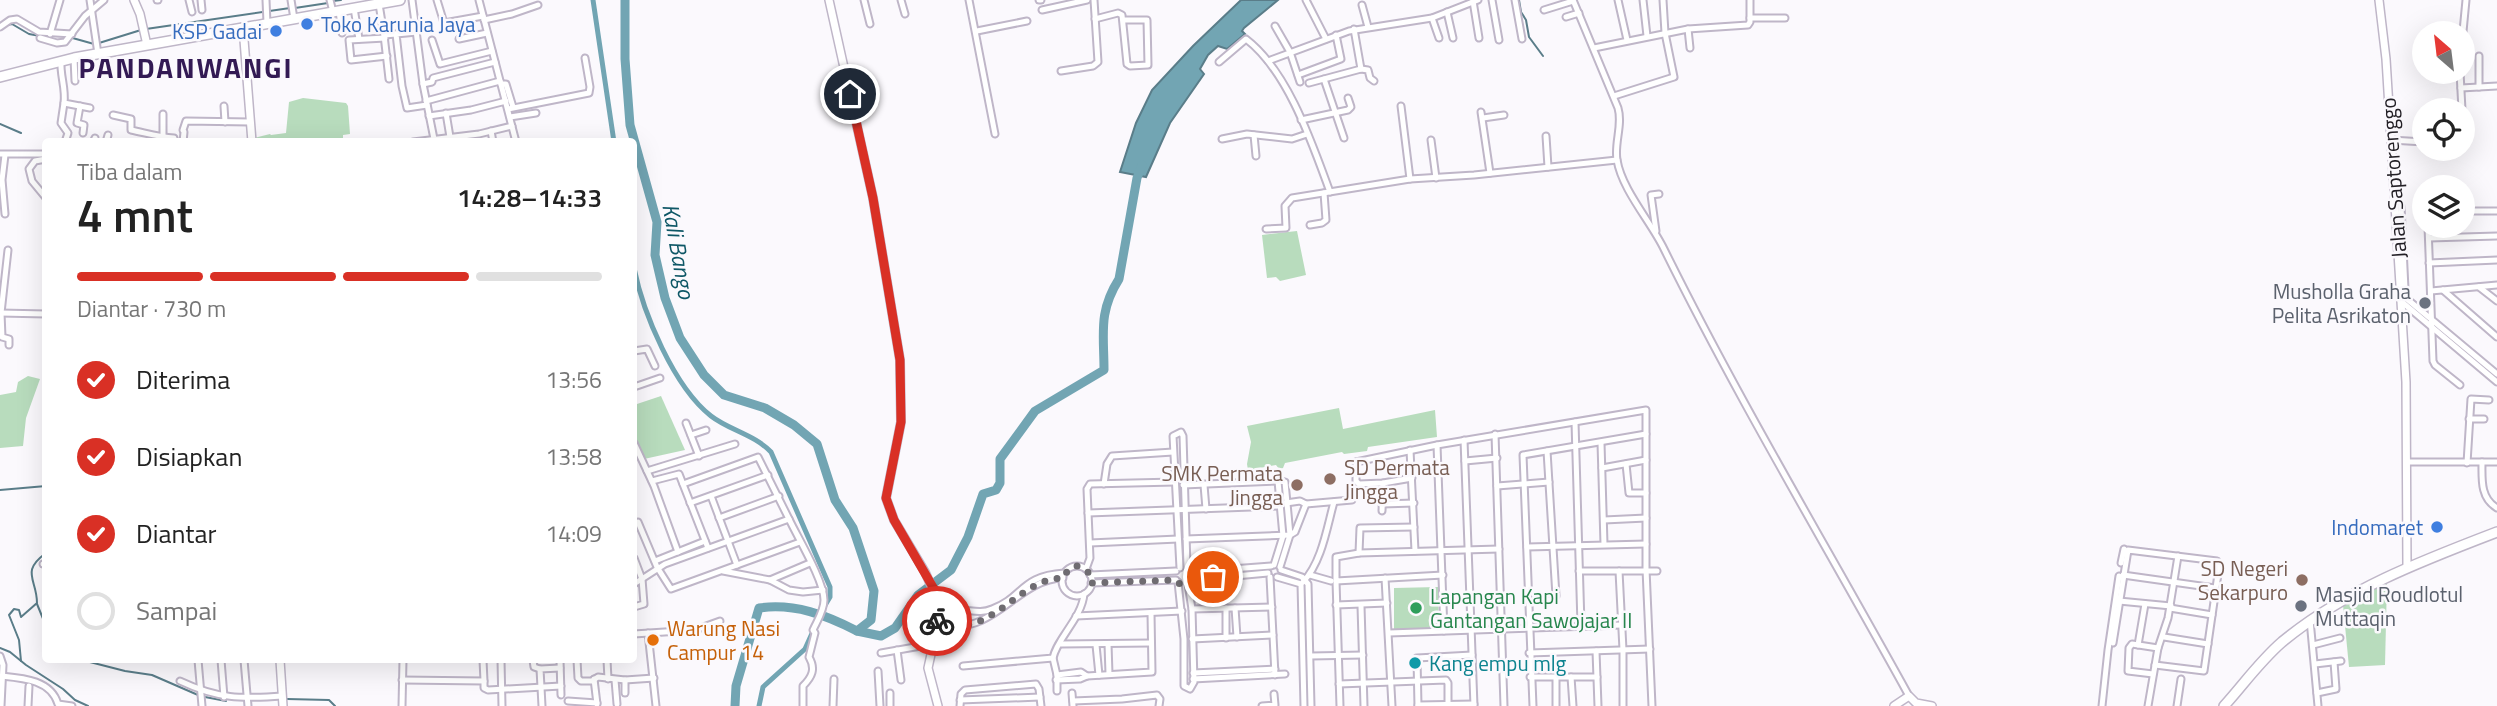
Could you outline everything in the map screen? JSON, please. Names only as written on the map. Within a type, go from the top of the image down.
[{"type":"main road","points":[[0,77],[74,58],[97,47],[147,45],[243,27],[293,6],[354,8],[393,1]]},
{"type":"main road","points":[[2224,706],[2276,648],[2310,620],[2366,587],[2407,567],[2497,532]]},
{"type":"street","points":[[50,34],[60,0]]},
{"type":"street","points":[[90,0],[97,47]]},
{"type":"street","points":[[40,38],[57,43],[70,36],[91,10],[104,0]]},
{"type":"street","points":[[134,0],[147,45]]},
{"type":"street","points":[[190,0],[192,12]]},
{"type":"street","points":[[201,0],[202,10]]},
{"type":"street","points":[[266,0],[267,15]]},
{"type":"street","points":[[412,0],[423,84],[434,138]]},
{"type":"street","points":[[437,0],[442,21],[445,23],[512,14],[538,5]]},
{"type":"street","points":[[479,0],[500,82],[510,108]]},
{"type":"street","points":[[828,0],[873,198],[900,360],[901,422],[886,498],[894,520],[925,572],[937,599],[937,627],[928,667],[938,706]]},
{"type":"street","points":[[864,0],[870,24]]},
{"type":"street","points":[[901,0],[905,14]]},
{"type":"street","points":[[978,0],[969,1],[995,134]]},
{"type":"street","points":[[1042,10],[1087,0]]},
{"type":"street","points":[[1061,71],[1097,64],[1094,0]]},
{"type":"street","points":[[1306,0],[1326,39]]},
{"type":"street","points":[[1492,0],[1499,40]]},
{"type":"street","points":[[1515,0],[1522,39]]},
{"type":"street","points":[[1618,0],[1627,40]]},
{"type":"street","points":[[1643,0],[1647,36]]},
{"type":"street","points":[[1615,98],[1674,77],[1665,33],[1663,0]]},
{"type":"street","points":[[1594,48],[1688,29],[1748,25],[1751,0]]},
{"type":"street","name":"Jalan Saptorenggo","points":[[2379,0],[2399,219],[2408,462],[2407,567]]},
{"type":"street","points":[[2464,21],[2466,0]]},
{"type":"street","points":[[1268,61],[1354,29],[1432,18],[1475,1],[1479,38]]},
{"type":"street","points":[[1544,10],[1551,3],[1573,1],[1615,98],[1620,120],[1617,160],[1625,182],[1657,234],[1766,442],[1909,696],[1916,703],[1932,706]]},
{"type":"street","points":[[379,4],[389,79]]},
{"type":"street","points":[[1362,5],[1368,27]]},
{"type":"street","points":[[333,7],[342,33]]},
{"type":"street","points":[[354,8],[359,39]]},
{"type":"street","points":[[1447,12],[1453,38]]},
{"type":"street","points":[[1095,19],[1118,13],[1122,15],[1127,64],[1148,65],[1147,20],[1124,20]]},
{"type":"street","points":[[1566,17],[1579,13]]},
{"type":"street","points":[[1432,18],[1438,38]]},
{"type":"street","points":[[1750,18],[1785,18]]},
{"type":"street","points":[[0,27],[17,19],[33,30],[70,36]]},
{"type":"street","points":[[977,31],[1027,21]]},
{"type":"street","points":[[1275,26],[1290,52],[1300,82]]},
{"type":"street","points":[[243,27],[252,138]]},
{"type":"street","points":[[1354,29],[1361,69]]},
{"type":"street","points":[[1688,29],[1690,48]]},
{"type":"street","points":[[349,40],[417,32]]},
{"type":"street","points":[[349,33],[351,60],[387,56]]},
{"type":"street","points":[[458,39],[487,33]]},
{"type":"street","points":[[396,34],[406,107],[411,108],[500,82],[506,83],[515,138]]},
{"type":"street","points":[[1298,75],[1341,59],[1336,35]]},
{"type":"street","points":[[1219,62],[1246,39],[1268,61],[1301,120],[1327,192],[1326,219],[1322,223],[1310,225]]},
{"type":"street","points":[[432,40],[439,64],[492,51]]},
{"type":"street","points":[[419,54],[435,50]]},
{"type":"street","points":[[2479,56],[2479,87]]},
{"type":"street","points":[[74,58],[75,81]]},
{"type":"street","points":[[510,108],[589,93],[585,58]]},
{"type":"street","points":[[61,61],[61,79],[66,91],[61,123],[68,133],[66,138]]},
{"type":"street","points":[[423,84],[432,82],[433,78],[438,76],[495,62]]},
{"type":"street","points":[[1309,83],[1361,69],[1368,69],[1370,78],[1374,80]]},
{"type":"street","points":[[1324,79],[1344,138]]},
{"type":"street","points":[[2461,84],[2461,98]]},
{"type":"street","points":[[2461,88],[2497,86]]},
{"type":"street","points":[[1301,120],[1350,108],[1348,98]]},
{"type":"street","points":[[429,116],[471,110],[506,101]]},
{"type":"street","points":[[64,103],[90,108]]},
{"type":"street","points":[[80,106],[77,123],[84,125],[83,133]]},
{"type":"street","points":[[224,106],[225,122]]},
{"type":"street","points":[[1401,106],[1410,179]]},
{"type":"street","points":[[446,113],[455,138]]},
{"type":"street","points":[[510,117],[536,113]]},
{"type":"street","points":[[163,114],[163,138]]},
{"type":"street","points":[[113,115],[131,119],[131,131],[174,138]]},
{"type":"street","points":[[1490,173],[1482,115],[1504,115]]},
{"type":"street","points":[[183,138],[186,121],[250,122]]},
{"type":"street","points":[[460,138],[512,126]]},
{"type":"street","points":[[135,138],[136,131]]},
{"type":"street","points":[[491,131],[492,138]]},
{"type":"street","points":[[479,134],[480,138]]},
{"type":"street","points":[[1222,139],[1254,135],[1292,139],[1307,134]]},
{"type":"street","points":[[1254,135],[1256,156]]},
{"type":"street","points":[[1546,136],[1548,167]]},
{"type":"street","points":[[1430,140],[1436,178]]},
{"type":"street","points":[[2391,140],[2412,141]]},
{"type":"street","points":[[5,214],[2,154],[42,156]]},
{"type":"street","points":[[42,158],[35,161],[29,169],[32,181],[42,193]]},
{"type":"street","points":[[1266,229],[1286,228],[1285,206],[1289,200],[1327,192],[1410,179],[1617,160]]},
{"type":"street","points":[[1643,195],[1659,194]]},
{"type":"street","points":[[1651,195],[1657,234]]},
{"type":"street","points":[[2399,219],[2402,206]]},
{"type":"street","points":[[2475,211],[2497,211]]},
{"type":"street","points":[[2475,237],[2497,236]]},
{"type":"street","points":[[2429,238],[2434,363],[2460,385]]},
{"type":"street","points":[[8,250],[0,313],[2,337],[9,339],[9,345]]},
{"type":"street","points":[[2429,263],[2497,260]]},
{"type":"street","points":[[2431,291],[2497,285]]},
{"type":"street","points":[[2479,287],[2497,301]]},
{"type":"street","points":[[2443,290],[2497,337]]},
{"type":"street","points":[[2401,296],[2497,382]]},
{"type":"street","points":[[2401,296],[2432,328],[2497,374]]},
{"type":"street","points":[[0,313],[42,314]]},
{"type":"street","points":[[637,351],[647,349],[655,366]]},
{"type":"street","points":[[637,386],[660,377]]},
{"type":"street","points":[[2467,463],[2471,399],[2489,400]]},
{"type":"street","points":[[1412,478],[1383,483],[1358,483],[1357,461],[1437,444],[1646,410],[1646,571],[1652,706]]},
{"type":"street","points":[[2469,419],[2484,419]]},
{"type":"street","points":[[1575,422],[1581,625]]},
{"type":"street","points":[[686,423],[699,456]]},
{"type":"street","points":[[691,435],[706,430]]},
{"type":"street","points":[[1175,482],[1173,436],[1181,432],[1186,539],[1184,569],[1177,581],[1182,611],[1186,688],[1193,687],[1192,609],[1190,582],[1184,569],[1178,539],[1175,482]]},
{"type":"street","points":[[1533,706],[1523,455],[1646,434]]},
{"type":"street","points":[[1495,435],[1504,706]]},
{"type":"street","points":[[1464,440],[1474,705],[1418,706],[1417,658],[1472,655]]},
{"type":"street","points":[[1601,443],[1605,544]]},
{"type":"street","points":[[647,471],[735,444]]},
{"type":"street","points":[[1437,444],[1444,631]]},
{"type":"street","points":[[637,449],[652,481],[678,552]]},
{"type":"street","points":[[1410,450],[1415,551]]},
{"type":"street","points":[[1528,601],[1552,600],[1556,596],[1547,451]]},
{"type":"street","points":[[1104,484],[1107,464],[1112,456],[1173,452]]},
{"type":"street","points":[[683,484],[756,457],[768,475],[823,590],[824,608],[813,631],[815,633],[809,657],[813,671],[809,681],[803,686],[803,706]]},
{"type":"street","points":[[1465,461],[1497,458]]},
{"type":"street","points":[[1602,468],[1646,460]]},
{"type":"street","points":[[2408,462],[2497,462]]},
{"type":"street","points":[[2482,462],[2484,492],[2490,503],[2497,508]]},
{"type":"street","points":[[1626,464],[1629,493],[1646,493]]},
{"type":"street","points":[[652,481],[678,474],[708,548]]},
{"type":"street","points":[[690,503],[768,475]]},
{"type":"street","points":[[1183,485],[1278,481],[1287,536],[1274,571],[1272,607],[1275,672]]},
{"type":"street","points":[[1057,691],[1054,651],[1076,616],[1091,583],[1088,572],[1090,543],[1087,489],[1090,484],[1175,482]]},
{"type":"street","points":[[1497,486],[1549,482]]},
{"type":"street","points":[[1382,511],[1383,483]]},
{"type":"street","points":[[1204,485],[1206,509]]},
{"type":"street","points":[[711,496],[737,565]]},
{"type":"street","points":[[719,518],[779,496]]},
{"type":"street","points":[[1088,513],[1185,511],[1283,505],[1300,501],[1306,504],[1352,500]]},
{"type":"street","points":[[1311,706],[1303,622],[1306,579],[1334,502]]},
{"type":"street","points":[[1382,504],[1414,503]]},
{"type":"street","points":[[1186,539],[1287,536],[1294,532],[1306,504]]},
{"type":"street","points":[[1604,520],[1646,518]]},
{"type":"street","points":[[656,564],[789,519]]},
{"type":"street","points":[[638,522],[656,564],[671,589],[800,542]]},
{"type":"street","points":[[1359,553],[1360,528],[1414,527]]},
{"type":"street","points":[[1090,543],[1178,539]]},
{"type":"street","points":[[637,582],[656,564],[705,541]]},
{"type":"street","points":[[1527,547],[1646,544]]},
{"type":"street","points":[[1340,706],[1334,581],[1337,556],[1499,549]]},
{"type":"street","points":[[2102,706],[2124,549]]},
{"type":"street","points":[[2113,643],[2129,550],[2218,562],[2204,671],[2155,665]]},
{"type":"street","points":[[2148,706],[2158,648],[2164,637],[2171,607],[2178,556]]},
{"type":"street","points":[[770,580],[810,564]]},
{"type":"street","points":[[637,566],[642,579],[644,604],[637,606]]},
{"type":"street","points":[[937,627],[977,622],[1012,602],[1030,586],[1063,575],[1072,567],[1088,572],[1233,568],[1274,571],[1306,579],[1334,581],[1443,575]]},
{"type":"street","points":[[1233,568],[1234,575]]},
{"type":"street","points":[[723,571],[770,580],[789,590],[823,590]]},
{"type":"street","points":[[1091,583],[1190,582],[1274,571]]},
{"type":"street","points":[[1579,571],[1657,571]]},
{"type":"street","points":[[1619,571],[1623,706]]},
{"type":"street","points":[[937,599],[962,610],[991,610],[1038,578],[1063,575]]},
{"type":"street","points":[[1063,575],[1062,583],[1067,592],[1076,596],[1084,594]]},
{"type":"street","points":[[2123,575],[2174,580],[2215,588]]},
{"type":"street","points":[[1385,578],[1392,706]]},
{"type":"street","points":[[1304,706],[1311,622],[1306,579]]},
{"type":"street","points":[[2119,601],[2212,615]]},
{"type":"street","points":[[1336,606],[1387,603]]},
{"type":"street","points":[[2138,645],[2145,604]]},
{"type":"street","points":[[1361,606],[1364,706]]},
{"type":"street","points":[[1192,609],[1272,607]]},
{"type":"street","points":[[1226,608],[1226,638]]},
{"type":"street","points":[[1235,608],[1237,637]]},
{"type":"street","points":[[937,613],[962,610]]},
{"type":"street","points":[[1076,616],[1182,611]]},
{"type":"street","points":[[1151,613],[1152,681]]},
{"type":"street","points":[[2310,620],[2318,706]]},
{"type":"street","points":[[637,634],[695,631],[720,621]]},
{"type":"street","points":[[1303,622],[1311,622]]},
{"type":"street","points":[[1389,633],[1622,625]]},
{"type":"street","points":[[648,633],[656,706]]},
{"type":"street","points":[[1184,639],[1273,635]]},
{"type":"street","points":[[2164,637],[2208,644]]},
{"type":"street","points":[[2313,645],[2340,638]]},
{"type":"street","points":[[1060,644],[1151,643]]},
{"type":"street","points":[[881,653],[932,644]]},
{"type":"street","points":[[1108,644],[1109,674]]},
{"type":"street","points":[[1096,645],[1098,675]]},
{"type":"street","points":[[2153,674],[2126,669],[2130,645],[2158,648]]},
{"type":"street","points":[[1529,653],[1650,649]]},
{"type":"street","points":[[897,650],[901,680]]},
{"type":"street","points":[[1595,652],[1598,706]]},
{"type":"street","points":[[1308,657],[1363,655]]},
{"type":"street","points":[[0,656],[4,665],[1,706]]},
{"type":"street","points":[[963,666],[1053,658]]},
{"type":"street","points":[[2315,664],[2337,661],[2336,690],[2317,693]]},
{"type":"street","points":[[198,663],[202,706]]},
{"type":"street","points":[[221,663],[224,696]]},
{"type":"street","points":[[244,663],[248,702]]},
{"type":"street","points":[[280,663],[283,706]]},
{"type":"street","points":[[402,663],[402,706]]},
{"type":"street","points":[[483,663],[485,689],[561,686]]},
{"type":"street","points":[[501,663],[502,706]]},
{"type":"street","points":[[533,663],[534,667],[540,669],[560,668]]},
{"type":"street","points":[[560,663],[561,695]]},
{"type":"street","points":[[577,663],[579,680],[598,677],[625,680],[654,678]]},
{"type":"street","points":[[608,663],[617,705]]},
{"type":"street","points":[[540,669],[542,706]]},
{"type":"street","points":[[878,671],[880,706]]},
{"type":"street","points":[[1057,678],[1080,679],[1087,676],[1152,672]]},
{"type":"street","points":[[1193,676],[1275,672],[1285,674]]},
{"type":"street","points":[[2,676],[31,679],[54,694],[58,705],[72,706]]},
{"type":"street","points":[[1530,677],[1597,677]]},
{"type":"street","points":[[1556,677],[1556,706]]},
{"type":"street","points":[[1571,677],[1573,706]]},
{"type":"street","points":[[568,701],[597,704],[594,679]]},
{"type":"street","points":[[833,706],[834,679]]},
{"type":"street","points":[[2177,706],[2181,679]]},
{"type":"street","points":[[402,680],[484,681]]},
{"type":"street","points":[[625,680],[625,693]]},
{"type":"street","points":[[1339,684],[1447,680],[1448,705]]},
{"type":"street","points":[[180,681],[201,690],[248,702],[282,696]]},
{"type":"street","points":[[1040,696],[960,703],[962,691],[965,690],[1036,684],[1040,696],[1041,706]]},
{"type":"street","points":[[29,706],[30,686]]},
{"type":"street","points":[[890,693],[890,706]]},
{"type":"street","points":[[1072,693],[1073,703],[1122,703],[1157,695],[1160,699],[1159,706]]},
{"type":"street","points":[[1262,706],[1275,706],[1274,694]]},
{"type":"street","points":[[1892,705],[1909,696]]},
{"type":"green space","points":[[303,98],[346,103],[350,134],[343,135],[343,138],[254,138],[286,133],[289,102]]},
{"type":"green space","points":[[1297,231],[1306,275],[1280,281],[1276,277],[1267,278],[1262,235]]},
{"type":"green space","points":[[28,376],[40,379],[26,418],[23,446],[0,448],[0,395],[16,392],[18,382]]},
{"type":"green space","points":[[661,396],[685,450],[644,459],[637,446],[637,404]]},
{"type":"green space","points":[[1339,408],[1343,429],[1435,410],[1437,437],[1285,463],[1283,468],[1279,469],[1276,465],[1248,470],[1251,442],[1247,426]]},
{"type":"green space","points":[[2387,582],[2385,665],[2349,667],[2343,605]]},
{"type":"green space","points":[[1438,587],[1439,628],[1394,630],[1394,588]]},
{"type":"water","points":[[1241,0],[1278,0],[1244,28],[1242,31],[1245,34],[1227,49],[1218,46],[1208,55],[1200,69],[1204,74],[1170,123],[1146,177],[1120,172],[1136,123],[1152,90]]},
{"type":"waterway","points":[[333,1],[341,0]]},
{"type":"waterway","name":"Kali Bango","points":[[593,0],[613,138]]},
{"type":"waterway","name":"Kali Bango","points":[[625,0],[625,59],[630,125],[634,138]]},
{"type":"waterway","points":[[1519,0],[1529,37],[1543,56]]},
{"type":"waterway","points":[[295,8],[328,3]]},
{"type":"waterway","points":[[146,29],[290,8]]},
{"type":"waterway","points":[[7,25],[12,24],[29,34],[40,36]]},
{"type":"waterway","points":[[99,43],[141,30]]},
{"type":"waterway","points":[[69,37],[94,44]]},
{"type":"waterway","points":[[0,124],[21,133]]},
{"type":"waterway","name":"Kali Bango","points":[[637,150],[657,222],[655,255],[665,298],[680,338],[704,375],[724,395],[765,408],[794,425],[817,444],[835,500],[853,528],[874,591],[871,620],[857,631],[834,620],[798,609],[759,608],[736,686],[735,706]]},
{"type":"waterway","points":[[857,631],[881,636],[895,628],[918,595],[951,570],[968,537],[983,494],[996,490],[1000,483],[1000,459],[1035,411],[1104,370],[1105,313],[1119,279],[1137,178],[1142,165]]},
{"type":"waterway","name":"Kali Bango","points":[[637,282],[662,348],[697,403],[711,416],[757,441],[771,452],[830,587],[830,597],[824,607]]},
{"type":"waterway","points":[[0,490],[42,486]]},
{"type":"waterway","points":[[21,661],[19,640],[9,615],[14,609],[19,610],[21,617],[37,603],[32,571],[42,556]]},
{"type":"waterway","points":[[37,604],[42,616]]},
{"type":"waterway","points":[[759,706],[763,687],[805,649],[814,629]]},
{"type":"waterway","points":[[0,648],[10,652],[75,700],[88,706]]},
{"type":"waterway","points":[[94,663],[152,675],[198,695]]},
{"type":"waterway","points":[[205,697],[226,701]]},
{"type":"waterway","points":[[287,699],[329,700],[335,706]]},
{"type":"way so far","points":[[937,621],[937,627],[977,622],[1012,602],[1030,586],[1044,580],[1063,578],[1064,573],[1077,566],[1086,569],[1091,583],[1175,580],[1180,584],[1188,584],[1192,580],[1213,577]]},
{"type":"place","name":"Toko Karunia Jaya","points":[[307,24]]},
{"type":"place","name":"KSP Gadai","points":[[276,31]]},
{"type":"place","name":"Musholla Graha Pelita Asrikaton","points":[[2425,303]]},
{"type":"place","name":"SD Permata Jingga","points":[[1330,479]]},
{"type":"place","name":"SMK Permata Jingga","points":[[1297,485]]},
{"type":"place","name":"Indomaret","points":[[2437,527]]},
{"type":"place","name":"SD Negeri Sekarpuro","points":[[2302,580]]},
{"type":"place","name":"Masjid Roudlotul Muttaqin","points":[[2301,606]]},
{"type":"place","name":"Lapangan Kapi Gantangan Sawojajar II","points":[[1416,608]]},
{"type":"place","name":"Warung Nasi Campur 14","points":[[653,640]]},
{"type":"place","name":"Kang empu mlg","points":[[1415,663]]},
{"type":"district","name":"PANDANWANGI","points":[[186,67]]},
{"type":"route","points":[[850,94],[881,240],[900,360],[900,434],[885,495],[894,520],[934,589],[937,621]]}]
